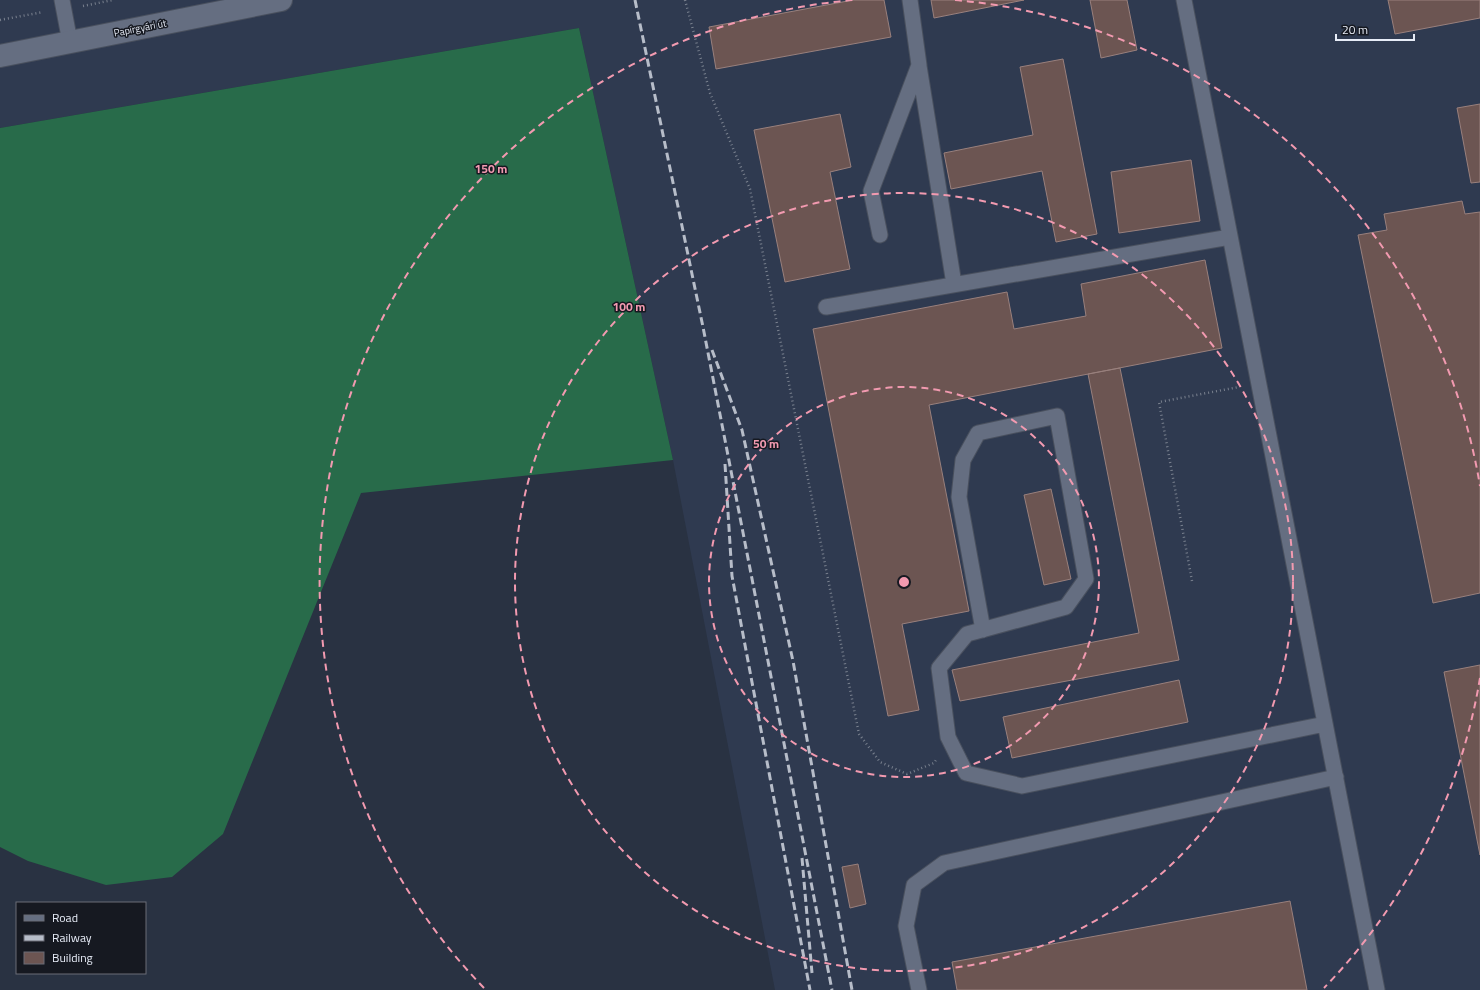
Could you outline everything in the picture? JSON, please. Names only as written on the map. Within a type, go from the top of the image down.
[{"type":"street","name":"Papírgyári út","points":[[0,56],[280,0]]},
{"type":"lane","points":[[62,0],[70,42]]},
{"type":"lane","points":[[910,0],[954,284]]},
{"type":"lane","points":[[1184,0],[1378,990]]},
{"type":"lane","points":[[880,235],[871,191],[919,65]]},
{"type":"lane","points":[[826,307],[1230,237]]},
{"type":"lane","points":[[983,630],[959,497],[963,460],[978,433],[1057,416],[1086,579],[1066,606],[983,630],[967,634],[939,668],[948,737],[966,773],[1022,786],[1325,724]]},
{"type":"lane","points":[[918,990],[906,926],[914,885],[944,863],[1336,777]]},
{"type":"path","points":[[685,0],[710,93],[750,189],[859,734],[880,762],[907,774],[934,763],[948,737]]},
{"type":"path","points":[[0,20],[38,13]]},
{"type":"path","points":[[1192,581],[1158,402],[1259,383]]},
{"type":"shaded area","points":[[0,0],[1480,0],[1480,990],[775,990],[673,460],[579,28],[0,128]]},
{"type":"green space","points":[[579,28],[673,460],[361,493],[223,834],[172,877],[106,885],[28,861],[0,847],[0,128]]},
{"type":"building","points":[[853,0],[884,0],[891,37],[716,69],[709,27]]},
{"type":"building","points":[[931,0],[1024,0],[934,18]]},
{"type":"building","points":[[1090,0],[1127,0],[1137,50],[1101,58]]},
{"type":"building","points":[[1388,0],[1480,0],[1480,18],[1395,34]]},
{"type":"building","points":[[1063,59],[1097,234],[1056,242],[1042,171],[951,189],[944,153],[1033,135],[1020,67]]},
{"type":"building","points":[[1480,104],[1480,182],[1471,183],[1457,108]]},
{"type":"building","points":[[840,114],[851,167],[830,172],[850,269],[785,282],[754,130]]},
{"type":"building","points":[[1191,160],[1200,221],[1119,233],[1111,172]]},
{"type":"building","points":[[1462,201],[1465,214],[1480,212],[1480,593],[1433,603],[1358,235],[1387,230],[1384,214]]},
{"type":"building","points":[[1205,260],[1222,348],[929,405],[969,611],[902,624],[919,710],[888,716],[813,329],[1007,292],[1014,329],[1086,316],[1081,284]]},
{"type":"building","points":[[1120,368],[1179,660],[960,701],[952,670],[1139,633],[1088,374]]},
{"type":"building","points":[[1051,489],[1071,579],[1044,585],[1024,495]]},
{"type":"building","points":[[1480,665],[1480,855],[1444,672]]},
{"type":"building","points":[[1179,680],[1188,722],[1012,758],[1003,717]]},
{"type":"building","points":[[858,864],[866,904],[850,908],[842,867]]},
{"type":"building","points":[[1290,901],[1307,990],[957,990],[952,962]]},
{"type":"railway","points":[[635,0],[703,327],[832,990]]},
{"type":"railway","points":[[712,350],[742,430],[793,661],[852,990]]},
{"type":"railway","points":[[725,464],[732,576],[810,990]]},
{"type":"railway","points":[[802,858],[812,973]]}]
